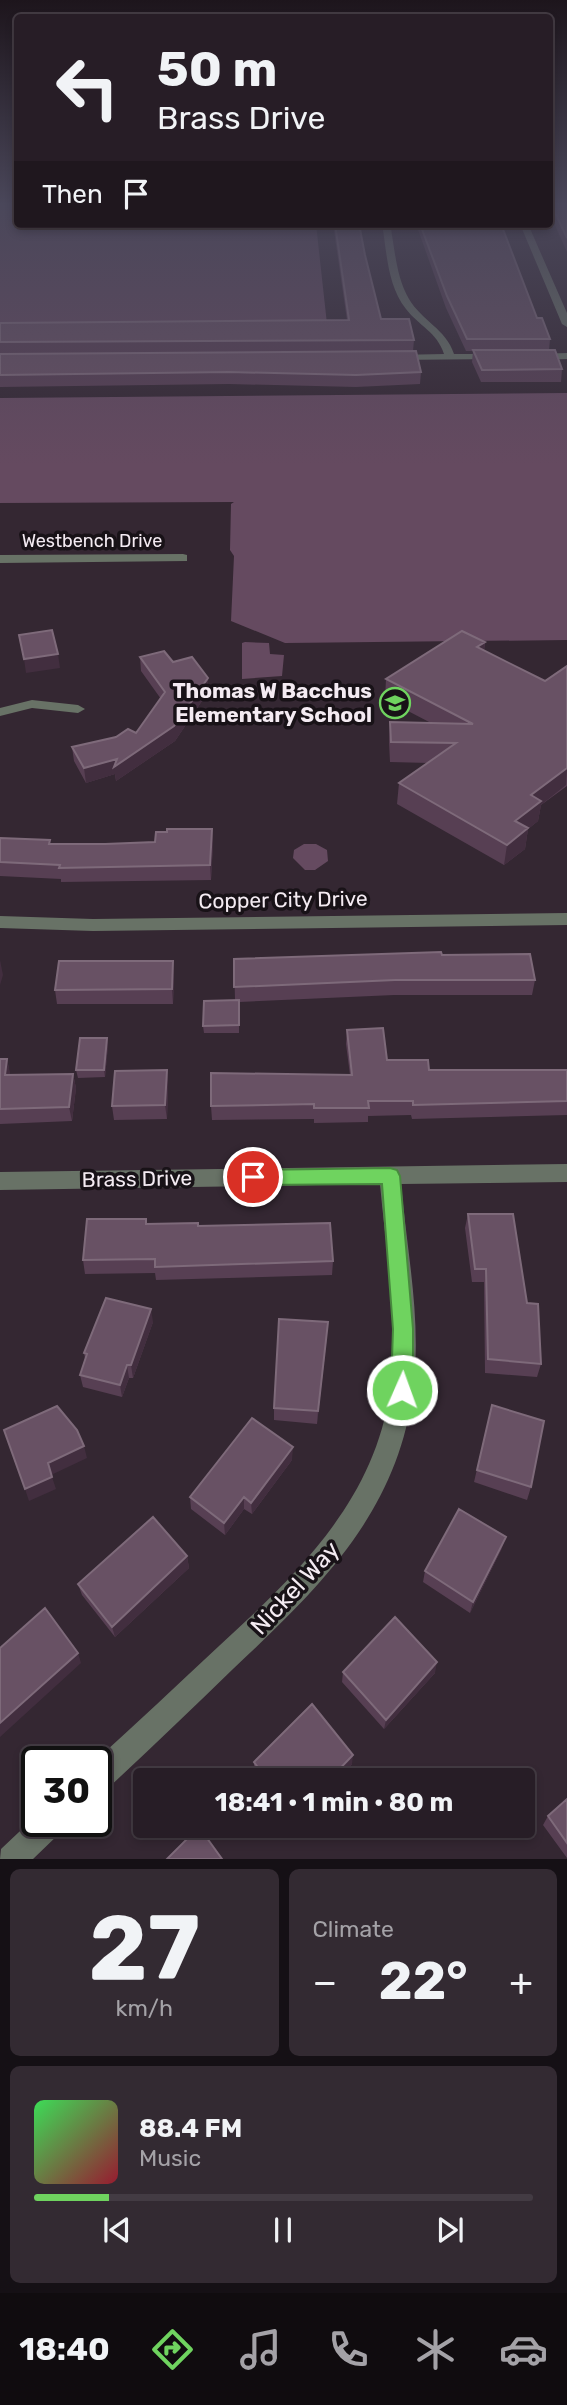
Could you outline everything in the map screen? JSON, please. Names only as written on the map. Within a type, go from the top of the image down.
[{"type":"street","points":[[402,291],[403,297],[415,312],[440,332],[450,357]]},
{"type":"street","points":[[553,291],[567,324]]},
{"type":"street","points":[[528,357],[567,356]]},
{"type":"street","points":[[382,358],[502,357]]},
{"type":"street","name":"Westbench Drive","points":[[0,559],[183,558]]},
{"type":"street","points":[[0,712],[32,704],[78,709]]},
{"type":"street","name":"Copper City Drive","points":[[0,922],[93,925],[567,919]]},
{"type":"street","name":"Brass Drive","points":[[0,1184],[567,1173]]},
{"type":"street","name":"Nickel Way","points":[[112,1765],[323,1565],[364,1503],[393,1432],[402,1390],[403,1336],[390,1176]]},
{"type":"street","points":[[11,1859],[35,1837]]},
{"type":"shaded area","points":[[0,291],[323,291],[327,324],[0,327]]},
{"type":"shaded area","points":[[567,393],[567,640],[285,643],[231,621],[234,556],[230,550],[231,504],[234,502],[0,503],[0,398]]},
{"type":"shaded area","points":[[242,643],[269,643],[270,654],[284,655],[282,676],[242,679]]},
{"type":"shaded area","points":[[304,844],[316,844],[327,850],[328,861],[315,870],[305,870],[293,858],[294,850]]},
{"type":"building","points":[[345,291],[374,291],[381,319],[409,319],[414,340],[0,342],[0,323],[349,320]]},
{"type":"building","points":[[445,291],[527,291],[537,318],[542,318],[550,339],[467,339]]},
{"type":"building","points":[[473,350],[555,350],[562,369],[482,370]]},
{"type":"building","points":[[416,351],[421,372],[356,375],[229,372],[0,375],[0,354]]},
{"type":"building","points":[[52,630],[58,654],[24,659],[19,635]]},
{"type":"building","name":"Thomas W Bacchus Elementary School","points":[[462,631],[485,642],[477,647],[545,681],[567,666],[567,768],[531,795],[541,801],[515,821],[528,828],[507,845],[399,783],[456,743],[391,742],[390,722],[473,724],[386,679]]},
{"type":"building","points":[[164,651],[173,662],[192,657],[208,678],[174,726],[114,767],[117,759],[84,768],[72,747],[116,737],[128,729],[136,733],[165,692],[140,657]]},
{"type":"building","points":[[167,829],[212,829],[210,865],[59,868],[60,865],[0,862],[0,838],[50,840],[49,844],[155,842],[156,832],[167,832]]},
{"type":"building","points":[[441,952],[442,955],[530,954],[535,980],[395,980],[234,987],[234,959]]},
{"type":"building","points":[[59,961],[173,961],[172,989],[55,990]]},
{"type":"building","points":[[239,1000],[239,1025],[203,1026],[204,1001]]},
{"type":"building","points":[[383,1028],[387,1060],[428,1060],[429,1070],[567,1070],[567,1101],[413,1105],[413,1101],[368,1101],[369,1108],[314,1108],[314,1104],[211,1106],[211,1073],[352,1075],[347,1030]]},
{"type":"building","points":[[80,1038],[107,1038],[104,1070],[76,1070]]},
{"type":"building","points":[[0,1059],[7,1059],[5,1075],[73,1074],[69,1107],[0,1109]]},
{"type":"building","points":[[167,1070],[165,1105],[112,1106],[115,1071]]},
{"type":"building","points":[[468,1214],[513,1214],[527,1303],[538,1304],[541,1364],[488,1359],[486,1269],[475,1269]]},
{"type":"building","points":[[87,1219],[146,1219],[146,1224],[198,1223],[198,1226],[330,1223],[333,1261],[155,1267],[155,1259],[83,1260]]},
{"type":"building","points":[[106,1298],[151,1309],[131,1365],[127,1365],[120,1385],[80,1375],[87,1354],[84,1353]]},
{"type":"building","points":[[279,1319],[328,1322],[318,1411],[274,1408]]},
{"type":"building","points":[[492,1405],[544,1421],[531,1487],[477,1470]]},
{"type":"building","points":[[57,1406],[77,1430],[84,1446],[48,1463],[52,1477],[25,1489],[4,1430]]},
{"type":"building","points":[[252,1418],[293,1447],[251,1503],[244,1497],[224,1523],[190,1497]]},
{"type":"building","points":[[459,1509],[506,1537],[473,1602],[425,1571]]},
{"type":"building","points":[[153,1517],[187,1556],[112,1627],[78,1584]]},
{"type":"building","points":[[45,1608],[78,1653],[0,1723],[0,1648]]},
{"type":"building","points":[[395,1617],[437,1662],[386,1720],[343,1672]]},
{"type":"building","points":[[312,1704],[353,1755],[341,1768],[258,1768],[254,1762]]},
{"type":"building","points":[[567,1799],[567,1843],[548,1816]]},
{"type":"building","points":[[188,1838],[207,1838],[222,1859],[167,1859]]},
{"type":"place","name":"Thomas W Bacchus Elementary School","points":[[395,703]]},
{"type":"route","points":[[253,1177],[390,1176],[403,1329],[402,1390]]}]
